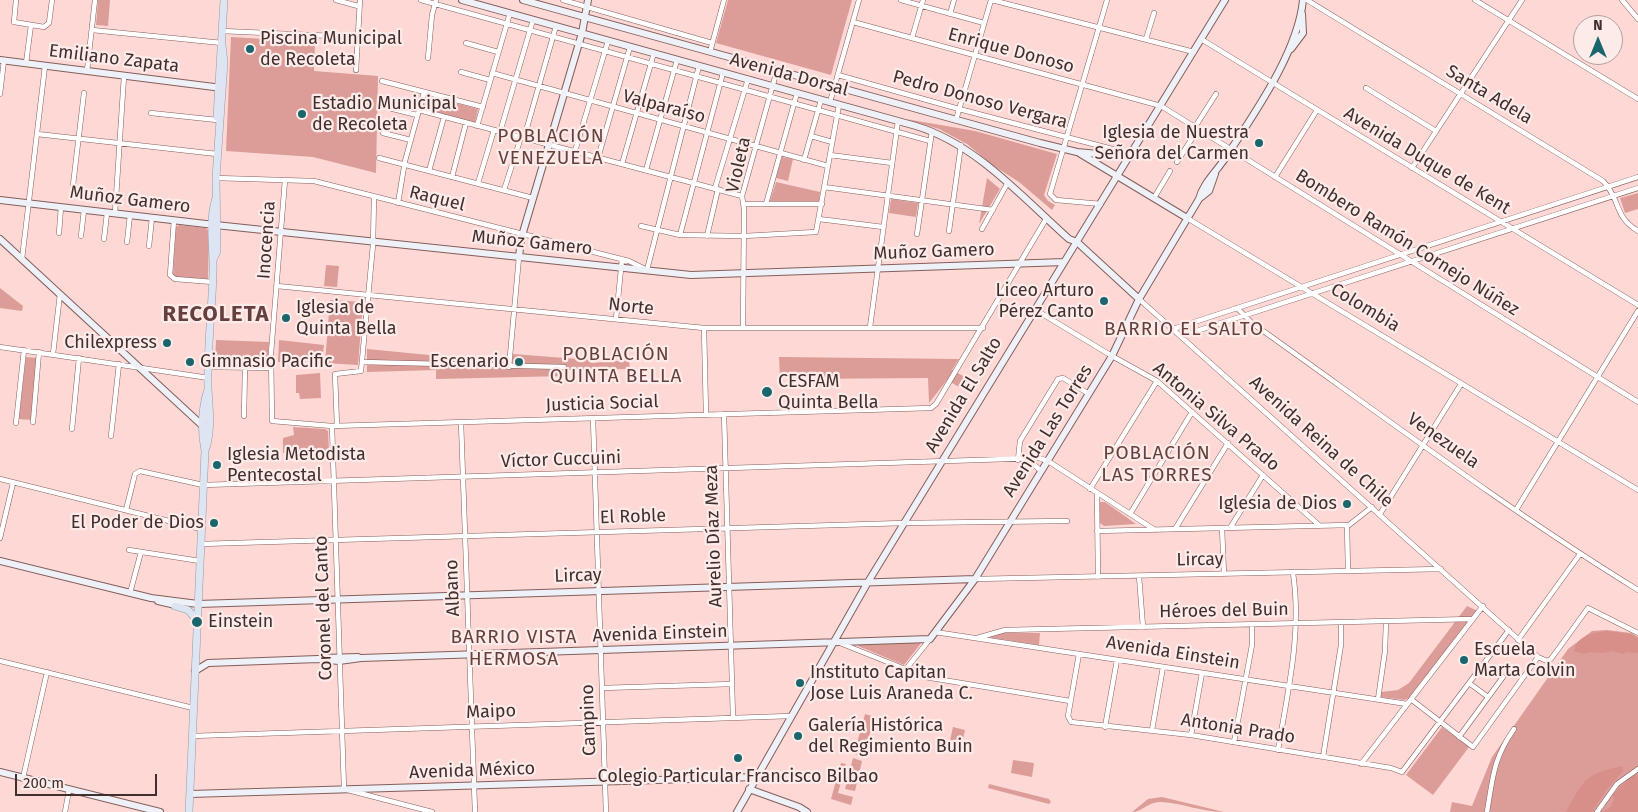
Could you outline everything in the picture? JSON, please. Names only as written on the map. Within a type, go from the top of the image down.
[{"type":"main road","points":[[205,451],[209,432],[208,389],[213,260],[217,251],[215,225],[216,178],[224,1]]},
{"type":"main road","points":[[219,129],[217,120],[221,88]]},
{"type":"main road","points":[[189,812],[205,451],[203,426],[205,398],[208,389]]},
{"type":"main road","points":[[175,606],[188,610],[197,620]]},
{"type":"street","points":[[16,0],[14,22],[44,27],[48,25],[52,0]]},
{"type":"street","points":[[87,71],[95,0]]},
{"type":"street","points":[[336,0],[352,2],[358,6]]},
{"type":"street","points":[[356,70],[358,6],[360,0]]},
{"type":"street","name":"Avenida Dorsal","points":[[421,0],[435,2],[530,31],[930,141]]},
{"type":"street","name":"Avenida Dorsal","points":[[462,0],[932,131],[961,146],[1069,239],[1077,242]]},
{"type":"street","name":"Avenida Dorsal","points":[[523,0],[1064,149],[1130,157]]},
{"type":"street","name":"Avenida Dorsal","points":[[563,0],[587,3],[712,43]]},
{"type":"street","points":[[710,52],[724,0]]},
{"type":"street","points":[[830,102],[859,0]]},
{"type":"street","points":[[901,0],[984,23]]},
{"type":"street","points":[[912,38],[923,0]]},
{"type":"street","points":[[950,14],[954,0]]},
{"type":"street","points":[[956,120],[991,0],[1194,52]]},
{"type":"street","points":[[1101,204],[1056,200],[1051,197],[1051,192],[1107,0]]},
{"type":"street","name":"Avenida El Salto","points":[[737,812],[791,716],[836,643],[868,582],[1225,0]]},
{"type":"street","name":"Avenida Las Torres","points":[[906,669],[975,579],[1112,356],[1139,299],[1199,199],[1205,184],[1231,150],[1289,52],[1303,0]]},
{"type":"street","name":"Santa Adela","points":[[1307,0],[1603,182],[1613,196],[1623,221],[1638,231]]},
{"type":"street","points":[[1475,0],[1638,99]]},
{"type":"street","points":[[1412,168],[1522,0]]},
{"type":"street","points":[[1622,0],[1638,20]]},
{"type":"street","points":[[428,58],[435,2]]},
{"type":"street","points":[[509,368],[519,257],[523,234],[582,33],[587,3]]},
{"type":"street","points":[[477,126],[510,13]]},
{"type":"street","points":[[1146,40],[1154,13]]},
{"type":"street","points":[[500,132],[533,20]]},
{"type":"street","name":"Enrique Donoso","points":[[853,22],[1161,106]]},
{"type":"street","points":[[26,63],[31,26]]},
{"type":"street","points":[[504,190],[539,86],[556,26]]},
{"type":"street","points":[[92,30],[222,44]]},
{"type":"street","points":[[222,31],[357,37]]},
{"type":"street","name":"Avenida Duque de Kent","points":[[1201,39],[1638,305]]},
{"type":"street","points":[[575,151],[608,40]]},
{"type":"street","points":[[466,43],[498,52]]},
{"type":"street","points":[[598,158],[630,47]]},
{"type":"street","points":[[622,164],[654,53]]},
{"type":"street","points":[[0,94],[2,60]]},
{"type":"street","name":"Emiliano Zapata","points":[[2,60],[221,88]]},
{"type":"street","points":[[646,170],[677,60]]},
{"type":"street","points":[[22,259],[45,66]]},
{"type":"street","points":[[647,270],[699,66]]},
{"type":"street","name":"Violeta","points":[[744,327],[744,204],[742,196],[777,70]]},
{"type":"street","points":[[461,72],[490,80]]},
{"type":"street","name":"Valparaíso","points":[[492,73],[828,166]]},
{"type":"street","points":[[680,235],[723,73]]},
{"type":"street","name":"Pedro Donoso Vergara","points":[[838,75],[1116,150]]},
{"type":"street","points":[[115,214],[124,76]]},
{"type":"street","points":[[707,236],[730,139],[748,79]]},
{"type":"street","points":[[382,81],[483,107]]},
{"type":"street","points":[[1366,88],[1436,131]]},
{"type":"street","points":[[398,203],[410,140],[424,92]]},
{"type":"street","points":[[766,204],[798,93]]},
{"type":"street","points":[[73,185],[84,94]]},
{"type":"street","points":[[1177,162],[1216,94]]},
{"type":"street","points":[[804,160],[821,100]]},
{"type":"street","points":[[642,226],[680,235],[707,236],[816,232],[839,105]]},
{"type":"street","name":"Bombero Ramón Cornejo Núñez","points":[[1161,106],[1638,402]]},
{"type":"street","points":[[389,108],[444,117],[742,196]]},
{"type":"street","points":[[1276,177],[1317,110]]},
{"type":"street","points":[[151,113],[217,120]]},
{"type":"street","points":[[429,171],[444,117]]},
{"type":"street","points":[[870,327],[898,121]]},
{"type":"street","points":[[452,177],[466,123]]},
{"type":"street","points":[[478,183],[494,130]]},
{"type":"street","points":[[917,234],[932,131]]},
{"type":"street","points":[[383,133],[410,140]]},
{"type":"street","points":[[37,134],[218,154]]},
{"type":"street","points":[[811,136],[832,142]]},
{"type":"street","points":[[950,231],[961,146]]},
{"type":"street","name":"Colombia","points":[[1077,152],[1638,490]]},
{"type":"street","points":[[830,155],[892,163]]},
{"type":"street","points":[[379,158],[533,198]]},
{"type":"street","points":[[1154,198],[1170,171]]},
{"type":"street","points":[[1173,329],[1638,177]]},
{"type":"street","name":"Raquel","points":[[216,178],[314,182],[622,260],[647,270]]},
{"type":"street","name":"Inocencia","points":[[272,422],[272,368],[285,180]]},
{"type":"street","points":[[982,228],[1007,184]]},
{"type":"street","points":[[824,186],[992,210]]},
{"type":"street","points":[[1181,336],[1638,188]]},
{"type":"street","points":[[374,197],[373,242],[362,362],[509,368],[564,367]]},
{"type":"street","name":"Muñoz Gamero","points":[[0,200],[215,225],[699,276],[1064,262]]},
{"type":"street","points":[[744,204],[822,204]]},
{"type":"street","points":[[59,234],[61,207]]},
{"type":"street","points":[[82,236],[84,210]]},
{"type":"street","points":[[104,239],[107,212]]},
{"type":"street","points":[[128,242],[130,215]]},
{"type":"street","points":[[149,246],[152,218]]},
{"type":"street","points":[[819,219],[883,228]]},
{"type":"street","points":[[983,328],[1046,219]]},
{"type":"street","points":[[174,220],[170,275],[175,279],[213,282]]},
{"type":"street","points":[[0,238],[209,432]]},
{"type":"street","name":"Avenida Reina de Chile","points":[[1077,242],[1538,657],[1547,661],[1588,608],[1638,633]]},
{"type":"street","points":[[616,319],[622,260]]},
{"type":"street","name":"Norte","points":[[277,286],[704,328],[983,328]]},
{"type":"street","points":[[53,354],[60,294]]},
{"type":"street","name":"Venezuela","points":[[1237,308],[1244,316],[1516,510],[1580,554],[1638,590]]},
{"type":"street","name":"Antonia Silva Prado","points":[[1034,309],[1157,381],[1320,526]]},
{"type":"street","points":[[1516,510],[1638,311]]},
{"type":"street","points":[[704,328],[706,414]]},
{"type":"street","name":"Justicia Social","points":[[272,422],[334,426],[933,407],[983,328]]},
{"type":"street","points":[[0,347],[209,378]]},
{"type":"street","points":[[16,423],[24,350]]},
{"type":"street","points":[[33,422],[40,352]]},
{"type":"street","points":[[72,429],[79,358]]},
{"type":"street","name":"Coronel del Canto","points":[[344,789],[333,481],[335,374],[361,371],[362,362]]},
{"type":"street","points":[[111,436],[119,364]]},
{"type":"street","points":[[209,366],[272,368]]},
{"type":"street","points":[[244,416],[245,368]]},
{"type":"street","points":[[1018,460],[1020,441],[1058,379],[1063,378],[1089,394]]},
{"type":"street","points":[[1090,489],[1157,381]]},
{"type":"street","points":[[1380,514],[1461,384]]},
{"type":"street","points":[[1130,514],[1192,412]]},
{"type":"street","name":"Aurelio Díaz Meza","points":[[724,414],[733,718]]},
{"type":"street","name":"Campino","points":[[593,418],[606,812]]},
{"type":"street","name":"Albano","points":[[461,422],[475,812]]},
{"type":"street","points":[[1175,529],[1228,443]]},
{"type":"street","name":"Víctor Cuccuini","points":[[126,510],[135,474],[138,471],[203,485],[940,463],[1039,458],[1048,461]]},
{"type":"street","points":[[1027,460],[1035,464],[1041,471]]},
{"type":"street","points":[[1048,461],[1155,530]]},
{"type":"street","points":[[1230,528],[1263,475]]},
{"type":"street","points":[[0,479],[201,528]]},
{"type":"street","points":[[0,538],[14,483]]},
{"type":"street","points":[[1097,493],[1098,577]]},
{"type":"street","points":[[1097,531],[1347,526],[1372,507]]},
{"type":"street","name":"El Roble","points":[[200,544],[904,523],[1067,521]]},
{"type":"street","points":[[1347,526],[1348,571]]},
{"type":"street","points":[[1222,528],[1224,574]]},
{"type":"street","points":[[129,550],[200,561]]},
{"type":"street","points":[[130,593],[141,552]]},
{"type":"street","points":[[1518,640],[1580,554]]},
{"type":"street","points":[[0,561],[151,598],[175,606],[198,604]]},
{"type":"street","name":"Lircay","points":[[198,604],[868,582],[1441,569]]},
{"type":"street","points":[[1278,750],[1297,623],[1293,573]]},
{"type":"street","points":[[1139,576],[1143,626]]},
{"type":"street","points":[[959,580],[967,590]]},
{"type":"street","points":[[151,598],[198,604]]},
{"type":"street","points":[[1361,764],[1483,606]]},
{"type":"street","name":"Héroes del Buin","points":[[977,638],[1005,630],[1473,619]]},
{"type":"street","points":[[1378,699],[1386,651],[1386,621]]},
{"type":"street","points":[[1323,757],[1341,645],[1341,622]]},
{"type":"street","points":[[1234,742],[1252,645],[1252,624]]},
{"type":"street","points":[[1440,722],[1509,630]]},
{"type":"street","name":"Avenida Einstein","points":[[935,632],[1289,686],[1410,702]]},
{"type":"street","name":"Avenida Einstein","points":[[195,671],[208,663],[930,639]]},
{"type":"street","points":[[836,643],[925,678],[1070,701],[1078,654]]},
{"type":"street","points":[[196,656],[208,663]]},
{"type":"street","points":[[1410,702],[1473,747],[1538,657]]},
{"type":"street","points":[[1104,727],[1117,660]]},
{"type":"street","points":[[0,661],[193,708]]},
{"type":"street","points":[[1152,730],[1162,667]]},
{"type":"street","points":[[23,778],[47,672]]},
{"type":"street","points":[[1191,736],[1202,673]]},
{"type":"street","points":[[1459,737],[1503,677]]},
{"type":"street","points":[[1469,683],[1488,697]]},
{"type":"street","points":[[602,688],[732,684]]},
{"type":"street","name":"Antonia Prado","points":[[1070,701],[1068,720],[1104,727],[1152,730],[1234,742],[1391,768],[1402,772],[1440,722]]},
{"type":"street","name":"Maipo","points":[[192,736],[791,716]]},
{"type":"street","points":[[1487,812],[1491,782],[1498,754],[1514,729]]},
{"type":"street","points":[[1597,812],[1617,784],[1638,769]]},
{"type":"street","points":[[0,772],[160,812]]},
{"type":"street","name":"Avenida México","points":[[190,794],[756,777]]},
{"type":"street","points":[[344,789],[432,812]]},
{"type":"street","points":[[749,789],[799,806],[807,812]]},
{"type":"street","points":[[65,812],[69,790]]},
{"type":"shaded area","points":[[98,0],[110,0],[108,26],[96,25]]},
{"type":"shaded area","points":[[728,0],[852,0],[831,75],[716,43]]},
{"type":"shaded area","name":"Estadio Municipal de Recoleta","points":[[231,37],[315,42],[314,71],[378,76],[376,173],[313,157],[226,151]]},
{"type":"shaded area","points":[[425,95],[478,109],[475,123],[422,110]]},
{"type":"shaded area","points":[[906,119],[975,131],[1057,154],[1044,195],[1048,201],[1055,205],[1052,210],[1019,182],[994,166],[967,144],[939,129]]},
{"type":"shaded area","points":[[782,157],[793,159],[788,181],[776,178]]},
{"type":"shaded area","points":[[987,178],[1000,189],[979,224]]},
{"type":"shaded area","points":[[776,182],[820,192],[819,201],[770,201]]},
{"type":"shaded area","points":[[1638,193],[1638,209],[1625,213],[1620,198]]},
{"type":"shaded area","points":[[891,199],[918,203],[916,217],[889,213]]},
{"type":"shaded area","points":[[179,225],[206,228],[209,232],[208,279],[175,277],[173,275],[176,227]]},
{"type":"shaded area","points":[[326,265],[339,266],[337,287],[324,286]]},
{"type":"shaded area","points":[[0,288],[23,306],[22,311],[0,308]]},
{"type":"shaded area","points":[[330,300],[363,302],[358,365],[325,363]]},
{"type":"shaded area","points":[[216,340],[269,342],[267,365],[215,364]]},
{"type":"shaded area","points":[[279,340],[324,345],[322,361],[278,362]]},
{"type":"shaded area","points":[[367,349],[512,363],[513,354],[591,360],[591,363],[629,360],[630,369],[565,370],[565,376],[436,379],[436,370],[367,372]]},
{"type":"shaded area","points":[[26,357],[38,358],[32,420],[19,419]]},
{"type":"shaded area","points":[[779,357],[959,359],[952,370],[978,384],[971,394],[947,380],[929,403],[928,378],[789,379],[789,376],[780,376]]},
{"type":"shaded area","points":[[320,373],[321,398],[300,399],[299,393],[296,393],[296,375]]},
{"type":"shaded area","points":[[293,427],[325,429],[328,431],[329,452],[283,453],[283,438],[294,435]]},
{"type":"shaded area","points":[[1100,502],[1105,502],[1136,524],[1104,526],[1100,523]]},
{"type":"shaded area","points":[[1467,606],[1478,611],[1409,698],[1405,700],[1380,697],[1381,692],[1398,690],[1409,683]]},
{"type":"shaded area","points":[[1607,630],[1631,633],[1638,637],[1638,812],[1450,812],[1452,802],[1472,806],[1492,757],[1568,649],[1592,631]]},
{"type":"shaded area","points":[[1607,631],[1631,634],[1638,638],[1638,653],[1627,652],[1623,654],[1611,651],[1584,654],[1574,651],[1582,638],[1597,632]]},
{"type":"shaded area","points":[[998,633],[1040,633],[1039,645],[987,637]]},
{"type":"shaded area","points":[[922,642],[904,665],[858,646],[859,644]]},
{"type":"shaded area","points":[[865,714],[875,717],[863,756],[854,754]]},
{"type":"shaded area","points":[[953,727],[965,730],[960,752],[948,749]]},
{"type":"shaded area","points":[[1442,727],[1469,747],[1433,795],[1406,775]]},
{"type":"shaded area","points":[[853,758],[862,761],[855,791],[845,789]]},
{"type":"shaded area","points":[[1013,760],[1034,763],[1032,777],[1011,773]]},
{"type":"shaded area","points":[[841,763],[846,764],[838,793],[853,797],[851,805],[831,799]]},
{"type":"shaded area","points":[[1622,766],[1623,771],[1607,789],[1592,812],[1566,812],[1586,780],[1600,772]]},
{"type":"shaded area","points":[[1638,774],[1638,812],[1602,812],[1611,807],[1614,799],[1612,795],[1630,778]]},
{"type":"shaded area","points":[[989,784],[1049,799],[1051,802],[1049,804],[988,788]]},
{"type":"shaded area","points":[[1162,797],[1224,812],[1157,802],[1132,812],[1148,799]]},
{"type":"place","name":"Piscina Municipal de Recoleta","points":[[250,49]]},
{"type":"place","name":"Estadio Municipal de Recoleta","points":[[302,114]]},
{"type":"place","name":"Iglesia de Nuestra Señora del Carmen","points":[[1259,143]]},
{"type":"place","name":"Liceo Arturo Pérez Canto","points":[[1104,301]]},
{"type":"place","name":"Iglesia de Quinta Bella","points":[[286,318]]},
{"type":"place","name":"Chilexpress","points":[[167,343]]},
{"type":"place","name":"Gimnasio Pacific","points":[[190,362]]},
{"type":"place","name":"Escenario","points":[[519,362]]},
{"type":"place","name":"CESFAM Quinta Bella","points":[[767,392]]},
{"type":"place","name":"Iglesia Metodista Pentecostal","points":[[217,465]]},
{"type":"place","name":"Iglesia de Dios","points":[[1347,504]]},
{"type":"place","name":"El Poder de Dios","points":[[214,523]]},
{"type":"place","name":"Einstein","points":[[197,622]]},
{"type":"place","name":"Escuela Marta Colvin","points":[[1464,660]]},
{"type":"place","name":"Instituto Capitan Jose Luis Araneda C.","points":[[800,683]]},
{"type":"place","name":"Galería Histórica del Regimiento Buin","points":[[798,736]]},
{"type":"place","name":"Colegio Particular Francisco Bilbao","points":[[738,758]]},
{"type":"district","name":"POBLACIÓN VENEZUELA","points":[[551,148]]},
{"type":"district","name":"RECOLETA","points":[[216,315]]},
{"type":"district","name":"BARRIO EL SALTO","points":[[1184,330]]},
{"type":"district","name":"POBLACIÓN QUINTA BELLA","points":[[616,366]]},
{"type":"district","name":"POBLACIÓN LAS TORRES","points":[[1157,465]]},
{"type":"district","name":"BARRIO VISTA HERMOSA","points":[[514,649]]}]
